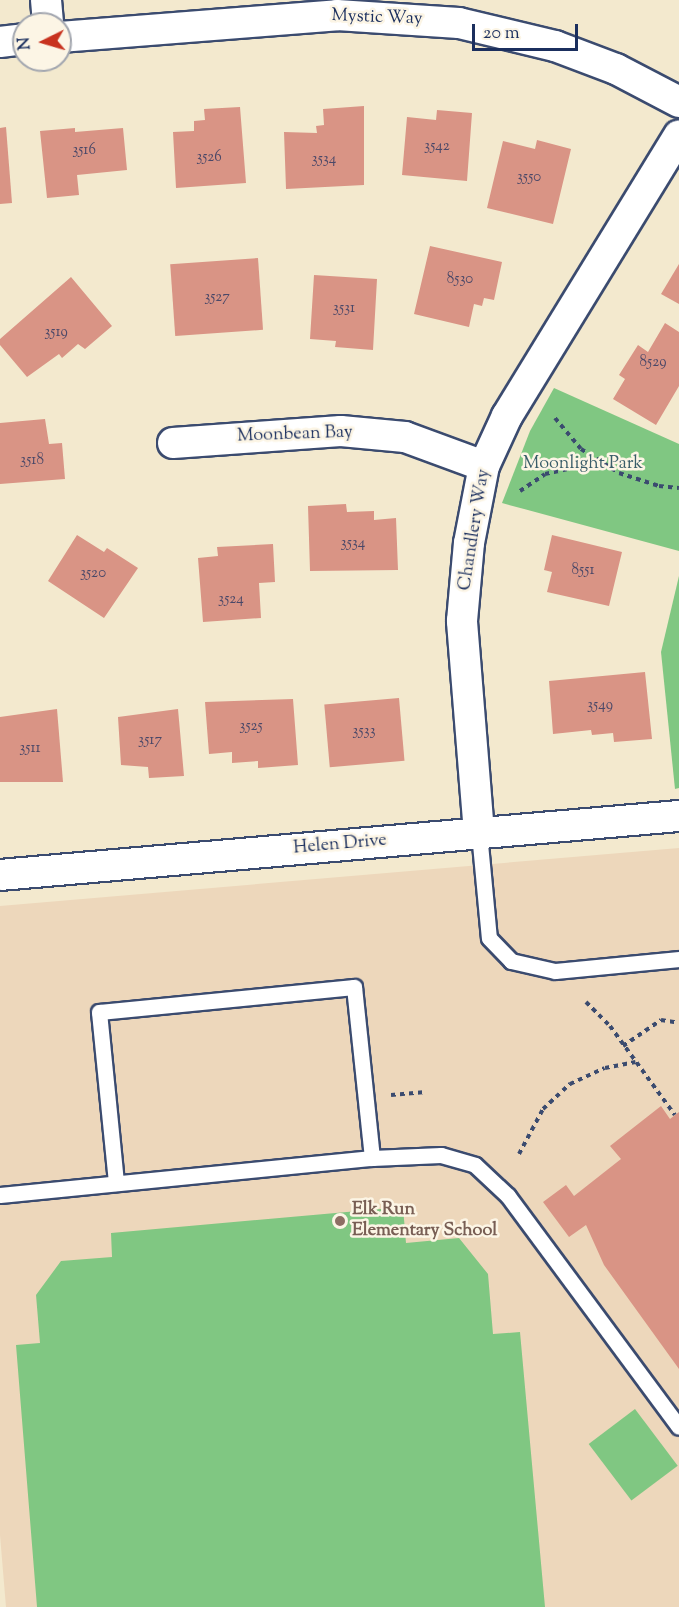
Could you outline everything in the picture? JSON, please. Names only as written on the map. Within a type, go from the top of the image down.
[{"type":"street","name":"Mystic Way","points":[[72,35],[336,7],[459,23],[555,46],[616,69],[679,102]]},
{"type":"street","name":"Chandlery Way","points":[[479,833],[462,621],[469,543],[484,466],[507,417],[679,135]]},
{"type":"street","name":"Moonbean Bay","points":[[173,443],[341,430],[405,437],[484,466]]},
{"type":"street","name":"Helen Drive","points":[[0,875],[679,816]]},
{"type":"lane","points":[[479,833],[489,938],[511,961],[555,971],[679,959]]},
{"type":"lane","points":[[116,1184],[99,1012],[354,987],[372,1158]]},
{"type":"lane","points":[[0,1195],[372,1158],[441,1155],[475,1165],[508,1196],[679,1427]]},
{"type":"path","points":[[555,418],[581,449],[619,473],[677,488],[679,495]]},
{"type":"path","points":[[520,490],[545,474],[600,461]]},
{"type":"path","points":[[586,1002],[610,1026],[675,1115]]},
{"type":"path","points":[[623,1046],[661,1020],[679,1023]]},
{"type":"path","points":[[519,1154],[543,1109],[570,1084],[605,1068],[635,1062]]},
{"type":"path","points":[[366,1097],[423,1092]]},
{"type":"shaded area","name":"Elk Run Elementary School","points":[[679,848],[679,1607],[6,1607],[0,1535],[0,906]]},
{"type":"green space","name":"Moonlight Park","points":[[554,388],[679,444],[679,551],[502,503],[530,431]]},
{"type":"green space","points":[[679,576],[679,788],[675,789],[661,652]]},
{"type":"green space","points":[[403,1207],[406,1243],[459,1238],[488,1274],[493,1334],[520,1332],[545,1607],[37,1607],[16,1345],[40,1343],[36,1295],[61,1261],[112,1257],[111,1233]]},
{"type":"green space","points":[[635,1409],[678,1466],[631,1501],[589,1444]]},
{"type":"building","points":[[364,106],[364,185],[286,189],[284,132],[317,133],[316,126],[324,125],[323,109]]},
{"type":"building","points":[[240,107],[246,183],[176,188],[173,132],[194,131],[194,121],[205,120],[204,109]]},
{"type":"building","points":[[437,110],[472,113],[467,181],[402,175],[407,117],[436,120]]},
{"type":"building","points":[[6,127],[12,203],[0,204],[0,128]]},
{"type":"building","points":[[75,128],[75,132],[123,128],[127,170],[77,175],[79,195],[47,198],[40,131]]},
{"type":"building","points":[[537,140],[571,149],[553,224],[487,208],[503,141],[535,149]]},
{"type":"building","points":[[430,246],[502,262],[494,300],[484,298],[482,306],[474,304],[469,327],[414,314]]},
{"type":"building","points":[[258,258],[263,330],[175,336],[170,264]]},
{"type":"building","points":[[679,264],[679,304],[661,294]]},
{"type":"building","points":[[314,275],[377,279],[373,350],[335,347],[336,341],[310,339]]},
{"type":"building","points":[[71,277],[112,326],[85,349],[78,344],[62,358],[59,354],[27,377],[0,345],[0,339]]},
{"type":"building","points":[[665,323],[679,332],[679,386],[656,425],[613,399],[625,379],[619,375],[638,345],[648,352]]},
{"type":"building","points":[[45,419],[49,444],[62,443],[65,479],[0,484],[0,423]]},
{"type":"building","points":[[346,504],[347,512],[374,511],[374,520],[396,518],[398,570],[310,571],[308,506]]},
{"type":"building","points":[[77,535],[104,552],[107,548],[138,568],[104,618],[48,581]]},
{"type":"building","points":[[552,535],[622,552],[609,606],[547,592],[552,572],[544,570]]},
{"type":"building","points":[[273,544],[275,582],[259,583],[261,618],[203,622],[198,558],[218,556],[217,547]]},
{"type":"building","points":[[645,672],[652,739],[614,742],[613,733],[592,735],[591,730],[553,734],[549,681]]},
{"type":"building","points":[[399,698],[404,761],[330,767],[324,705]]},
{"type":"building","points":[[293,699],[298,765],[258,768],[258,761],[232,763],[232,752],[209,754],[205,702]]},
{"type":"building","points":[[57,709],[63,782],[0,782],[0,717]]},
{"type":"building","points":[[178,709],[184,776],[149,778],[148,767],[121,765],[118,717]]},
{"type":"building","points":[[661,1106],[670,1119],[679,1112],[679,1369],[604,1265],[586,1225],[569,1237],[543,1202],[566,1185],[574,1196],[621,1159],[610,1146]]},
{"type":"place","name":"Elk Run Elementary School","points":[[340,1221]]}]
